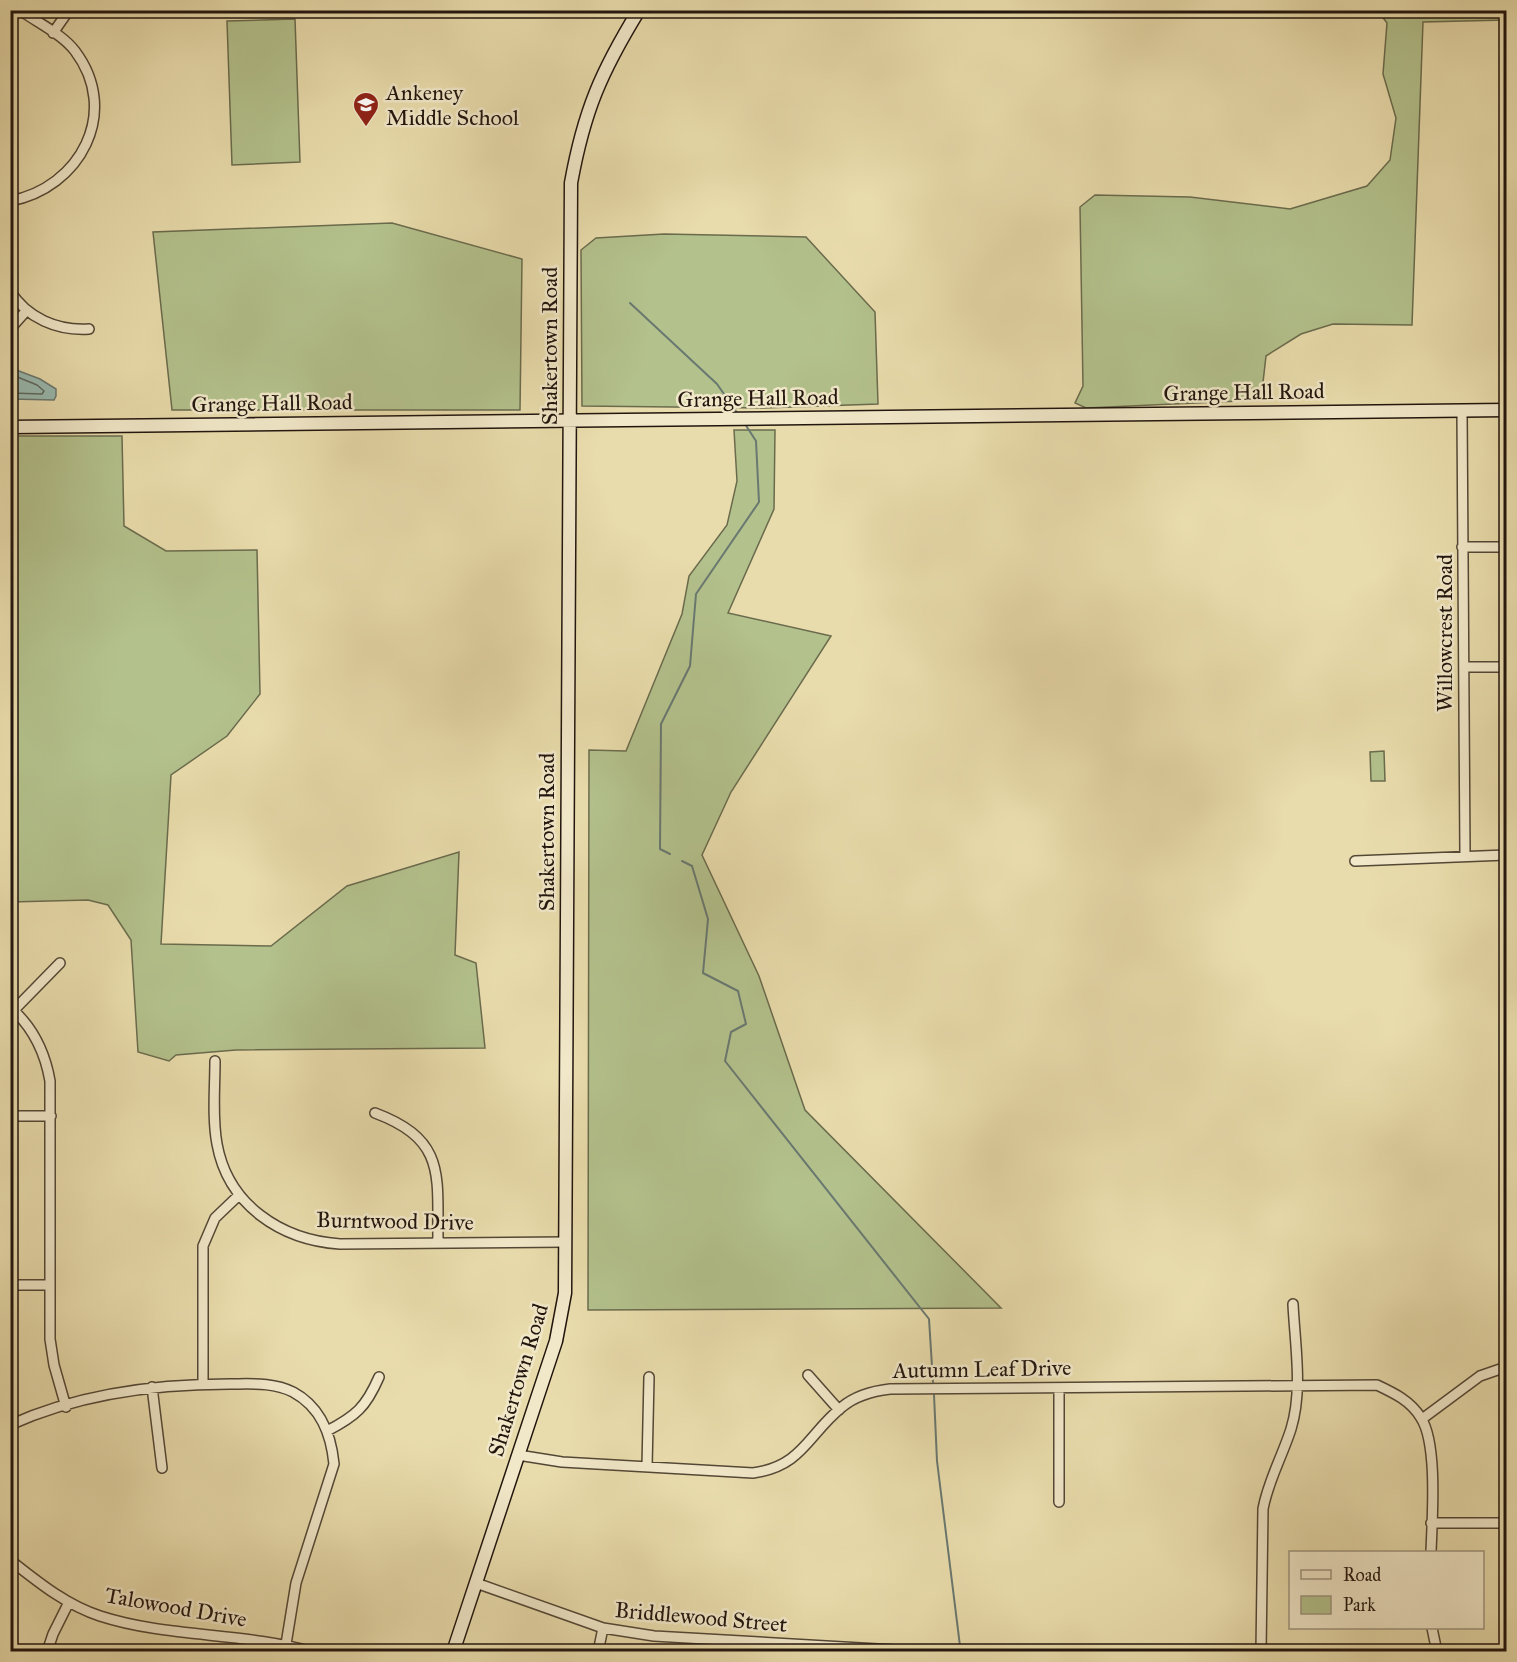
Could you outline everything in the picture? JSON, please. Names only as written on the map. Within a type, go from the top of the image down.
[{"type":"street","points":[[10,201],[45,190],[61,179],[83,151],[93,123],[93,94],[84,66],[67,42],[20,10]]},
{"type":"street","points":[[53,33],[69,10]]},
{"type":"street","name":"Shakertown Road","points":[[453,1652],[560,1324],[565,1293],[571,183],[587,111],[608,62],[639,10]]},
{"type":"street","points":[[10,291],[18,303],[27,310],[54,325],[89,329]]},
{"type":"street","points":[[10,310],[18,303]]},
{"type":"street","points":[[10,329],[27,310]]},
{"type":"street","name":"Grange Hall Road","points":[[10,427],[1506,410]]},
{"type":"street","name":"Willowcrest Road","points":[[1462,411],[1465,855]]},
{"type":"street","points":[[1462,547],[1506,547]]},
{"type":"street","points":[[1464,667],[1506,667]]},
{"type":"street","points":[[1355,861],[1506,855]]},
{"type":"street","points":[[60,963],[12,1009],[33,1034],[46,1062],[50,1081],[52,1350],[66,1407]]},
{"type":"street","points":[[203,1384],[203,1246],[215,1218],[238,1196],[228,1180],[217,1145],[214,1061]]},
{"type":"street","points":[[375,1113],[404,1124],[420,1138],[430,1154],[437,1179],[438,1242]]},
{"type":"street","points":[[10,1116],[51,1116]]},
{"type":"street","name":"Burntwood Drive","points":[[238,1196],[275,1226],[310,1240],[340,1244],[566,1242]]},
{"type":"street","points":[[10,1285],[50,1285]]},
{"type":"street","points":[[1261,1652],[1263,1509],[1266,1489],[1291,1428],[1297,1388],[1293,1304]]},
{"type":"street","points":[[1431,1551],[1431,1464],[1422,1419],[1479,1376],[1506,1367]]},
{"type":"street","points":[[808,1375],[839,1410]]},
{"type":"street","points":[[327,1431],[360,1410],[368,1401],[379,1377]]},
{"type":"street","points":[[647,1467],[649,1377]]},
{"type":"street","name":"Autumn Leaf Drive","points":[[518,1455],[562,1462],[748,1473],[771,1469],[799,1454],[839,1410],[872,1392],[890,1389],[1297,1388],[1358,1383],[1377,1385],[1395,1394],[1411,1405],[1422,1419]]},
{"type":"street","points":[[10,1425],[66,1407],[152,1387],[263,1384],[285,1389],[312,1406],[327,1431],[332,1445],[334,1464],[296,1583],[286,1644]]},
{"type":"street","points":[[152,1387],[162,1468]]},
{"type":"street","points":[[1059,1388],[1059,1502]]},
{"type":"street","points":[[1431,1523],[1506,1523]]},
{"type":"street","name":"Talowood Drive","points":[[10,1560],[69,1602],[99,1616],[121,1622],[286,1644],[313,1652]]},
{"type":"street","name":"Briddlewood Street","points":[[476,1583],[603,1628],[654,1636],[752,1647],[930,1652]]},
{"type":"street","points":[[47,1652],[52,1634],[69,1602]]},
{"type":"street","points":[[598,1652],[603,1628]]},
{"type":"street","points":[[1432,1629],[1437,1652]]},
{"type":"green space","points":[[1378,11],[1506,11],[1506,20],[1423,22],[1412,325],[1333,324],[1301,334],[1266,356],[1261,400],[1086,408],[1075,403],[1083,386],[1080,207],[1095,195],[1190,197],[1290,209],[1367,186],[1390,160],[1396,118],[1383,74],[1387,23]]},
{"type":"green space","points":[[295,19],[300,162],[232,165],[227,21]]},
{"type":"green space","points":[[392,223],[522,259],[520,410],[172,410],[153,232]]},
{"type":"green space","points":[[664,234],[806,237],[875,312],[878,404],[764,408],[582,406],[581,250],[596,238]]},
{"type":"green space","points":[[734,430],[775,430],[774,509],[728,613],[831,636],[731,792],[702,855],[759,976],[805,1110],[1001,1308],[588,1310],[589,750],[626,751],[682,614],[689,576],[727,525],[737,481]]},
{"type":"green space","points":[[11,436],[122,436],[124,526],[166,551],[257,550],[260,694],[227,736],[171,775],[161,944],[271,946],[347,886],[459,852],[455,955],[476,963],[485,1048],[236,1050],[176,1055],[169,1061],[138,1052],[131,940],[108,905],[88,900],[11,902]]},
{"type":"green space","points":[[1384,751],[1385,781],[1371,781],[1370,752]]},
{"type":"water","points":[[11,368],[40,379],[56,389],[54,400],[11,399]]},
{"type":"waterway","points":[[630,303],[717,384],[738,414]]},
{"type":"waterway","points":[[670,854],[660,849],[661,724],[690,666],[696,594],[759,502],[756,441],[745,424]]},
{"type":"waterway","points":[[682,861],[692,866],[708,919],[703,973],[738,991],[746,1024],[731,1032],[725,1061],[929,1319],[933,1382]]},
{"type":"waterway","points":[[934,1395],[937,1461],[960,1646]]},
{"type":"place","name":"Ankeney Middle School","points":[[366,128]]}]
